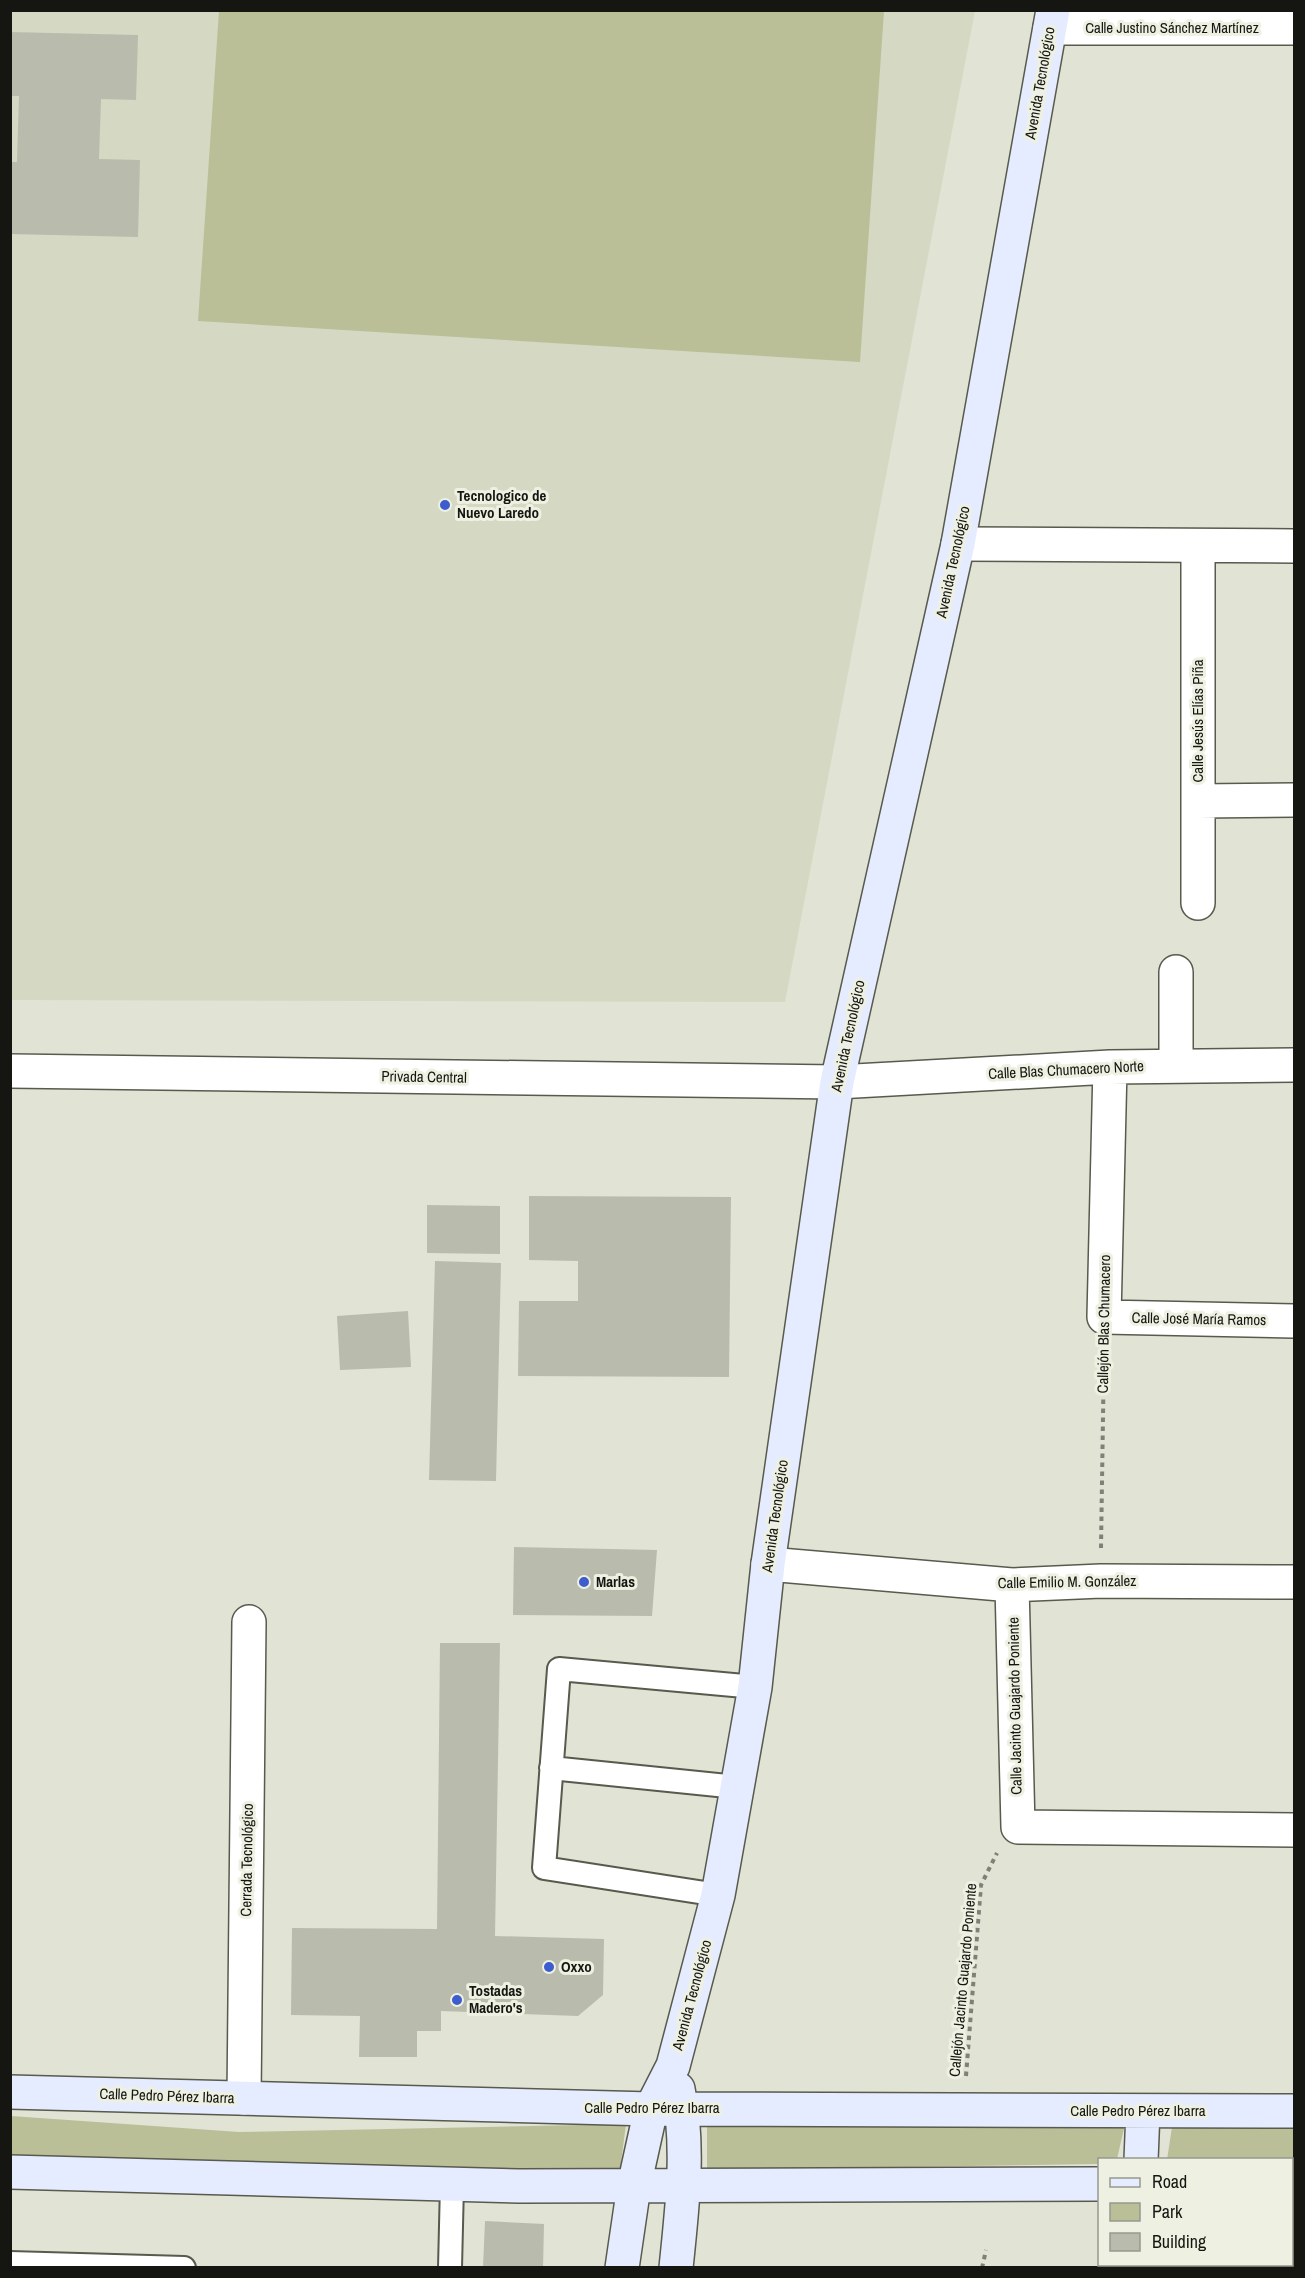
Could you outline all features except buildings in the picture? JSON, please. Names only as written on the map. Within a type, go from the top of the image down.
[{"type":"street","name":"Calle Justino Sánchez Martínez","points":[[1051,19],[1294,28]]},
{"type":"street","name":"Avenida Tecnológico","points":[[667,2109],[673,2066],[718,1895],[755,1687],[768,1564],[837,1082],[958,544],[1051,19]]},
{"type":"street","points":[[958,544],[1294,546]]},
{"type":"street","name":"Calle Jesús Elías Piña","points":[[1198,546],[1198,801],[1294,800]]},
{"type":"street","points":[[1198,801],[1198,903]]},
{"type":"street","points":[[1176,972],[1176,1066]]},
{"type":"street","name":"Calle Blas Chumacero Norte","points":[[837,1082],[1110,1067],[1294,1065]]},
{"type":"street","name":"Callejón Blas Chumacero","points":[[1104,1317],[1110,1067]]},
{"type":"street","name":"Privada Central","points":[[10,1071],[837,1082]]},
{"type":"street","name":"Calle José María Ramos","points":[[1104,1317],[1294,1321]]},
{"type":"street","name":"Calle Emilio M. González","points":[[768,1564],[1012,1585],[1101,1581],[1294,1582]]},
{"type":"street","name":"Calle Jacinto Guajardo Poniente","points":[[1012,1585],[1018,1827]]},
{"type":"street","name":"Cerrada Tecnológico","points":[[244,2098],[249,1622]]},
{"type":"street","points":[[1018,1827],[1294,1830]]},
{"type":"street","name":"Calle Pedro Pérez Ibarra","points":[[10,2092],[667,2109],[1294,2111]]},
{"type":"street","points":[[667,2109],[685,2185],[676,2268]]},
{"type":"street","points":[[622,2268],[634,2186],[667,2109]]},
{"type":"street","points":[[1141,2158],[1143,2111]]},
{"type":"street","points":[[10,2172],[452,2184],[634,2186],[1098,2184]]},
{"type":"lane","points":[[718,1895],[544,1868],[560,1669],[755,1687]]},
{"type":"lane","points":[[551,1768],[737,1788]]},
{"type":"lane","points":[[450,2268],[452,2184]]},
{"type":"lane","points":[[10,2263],[184,2268]]},
{"type":"path","name":"Callejón Blas Chumacero","points":[[1101,1581],[1104,1317]]},
{"type":"path","name":"Callejón Jacinto Guajardo Poniente","points":[[964,2109],[981,1885],[995,1856],[1018,1827]]},
{"type":"path","points":[[982,2268],[986,2250]]},
{"type":"shaded area","name":"Tecnologico de Nuevo Laredo","points":[[11,11],[975,11],[785,1002],[11,1000]]},
{"type":"green space","points":[[219,11],[884,11],[860,362],[198,321]]},
{"type":"green space","points":[[11,2116],[239,2132],[626,2124],[619,2178],[11,2159]]},
{"type":"green space","points":[[707,2124],[1125,2124],[1117,2158],[1098,2158],[1098,2164],[707,2170]]},
{"type":"green space","points":[[1294,2126],[1294,2170],[1293,2158],[1167,2158],[1172,2127]]},
{"type":"place","name":"Tecnologico de Nuevo Laredo","points":[[445,505]]},
{"type":"place","name":"Marlas","points":[[584,1582]]},
{"type":"place","name":"Oxxo","points":[[549,1967]]},
{"type":"place","name":"Tostadas Madero's","points":[[457,2000]]}]
